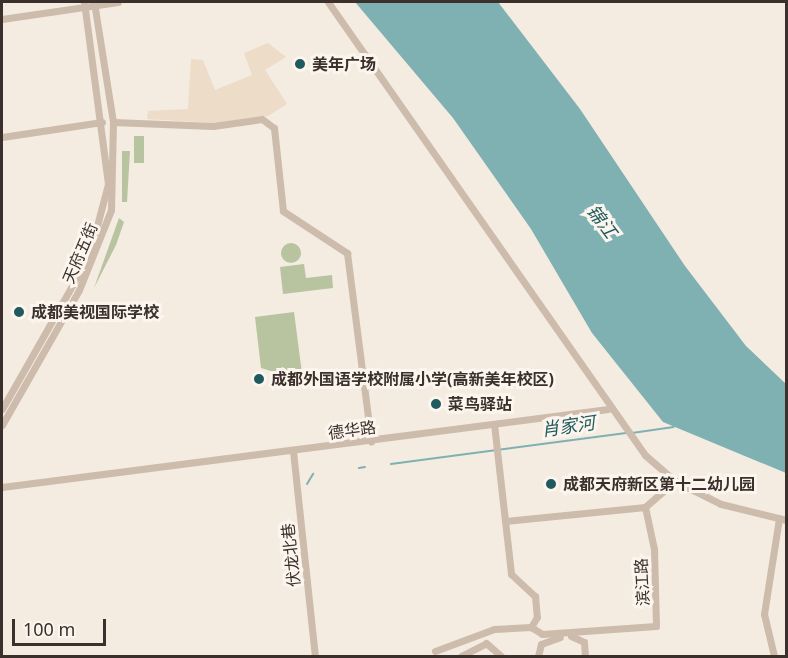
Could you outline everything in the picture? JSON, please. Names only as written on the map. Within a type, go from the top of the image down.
[{"type":"street","points":[[2,19],[84,4],[118,2]]},
{"type":"street","points":[[328,2],[608,409],[633,440],[675,480],[721,504],[783,519],[764,614],[774,657]]},
{"type":"street","name":"天府五街","points":[[2,425],[103,239],[115,183],[112,122],[94,3]]},
{"type":"street","name":"天府五街","points":[[2,409],[89,256],[108,184],[102,122],[84,4]]},
{"type":"street","points":[[112,122],[213,126],[262,119],[274,128],[283,211],[347,253],[371,441]]},
{"type":"street","points":[[2,137],[102,122]]},
{"type":"street","name":"德华路","points":[[2,487],[608,409]]},
{"type":"street","points":[[494,424],[512,574],[535,596],[537,617],[531,627]]},
{"type":"street","name":"伏龙北巷","points":[[293,451],[315,657]]},
{"type":"street","points":[[505,521],[645,507],[675,480]]},
{"type":"street","name":"滨江路","points":[[435,651],[494,629],[531,627],[542,634],[656,626],[654,549],[645,507]]},
{"type":"street","points":[[538,657],[546,640],[578,636],[585,657]]},
{"type":"street","points":[[461,657],[486,643],[501,657]]},
{"type":"green space","points":[[134,136],[144,136],[144,163],[134,163]]},
{"type":"green space","points":[[122,151],[130,151],[127,202],[122,202]]},
{"type":"green space","points":[[119,218],[124,222],[116,245],[94,288]]},
{"type":"green space","points":[[287,243],[295,243],[301,249],[301,257],[295,263],[287,263],[281,257],[281,249]]},
{"type":"green space","points":[[304,264],[306,278],[332,275],[333,288],[283,294],[280,267]]},
{"type":"green space","points":[[294,312],[303,381],[275,384],[274,372],[261,368],[255,317]]},
{"type":"shaded area","points":[[268,43],[286,57],[265,70],[287,104],[268,116],[213,123],[147,119],[148,111],[188,109],[191,59],[203,60],[215,90],[252,75],[244,53]]},
{"type":"water","name":"锦江","points":[[355,2],[498,2],[580,109],[685,266],[746,346],[786,384],[786,473],[663,422],[592,333],[531,229],[453,118]]},
{"type":"waterway","name":"肖家河","points":[[632,433],[674,427]]},
{"type":"waterway","name":"肖家河","points":[[391,464],[626,433]]},
{"type":"waterway","name":"肖家河","points":[[359,468],[365,467]]},
{"type":"waterway","name":"肖家河","points":[[307,484],[313,474]]},
{"type":"place","name":"美年广场","points":[[300,64]]},
{"type":"place","name":"成都美视国际学校","points":[[19,312]]},
{"type":"place","name":"成都外国语学校附属小学(高新美年校区)","points":[[259,379]]},
{"type":"place","name":"菜鸟驿站","points":[[436,404]]},
{"type":"place","name":"成都天府新区第十二幼儿园","points":[[551,484]]}]
